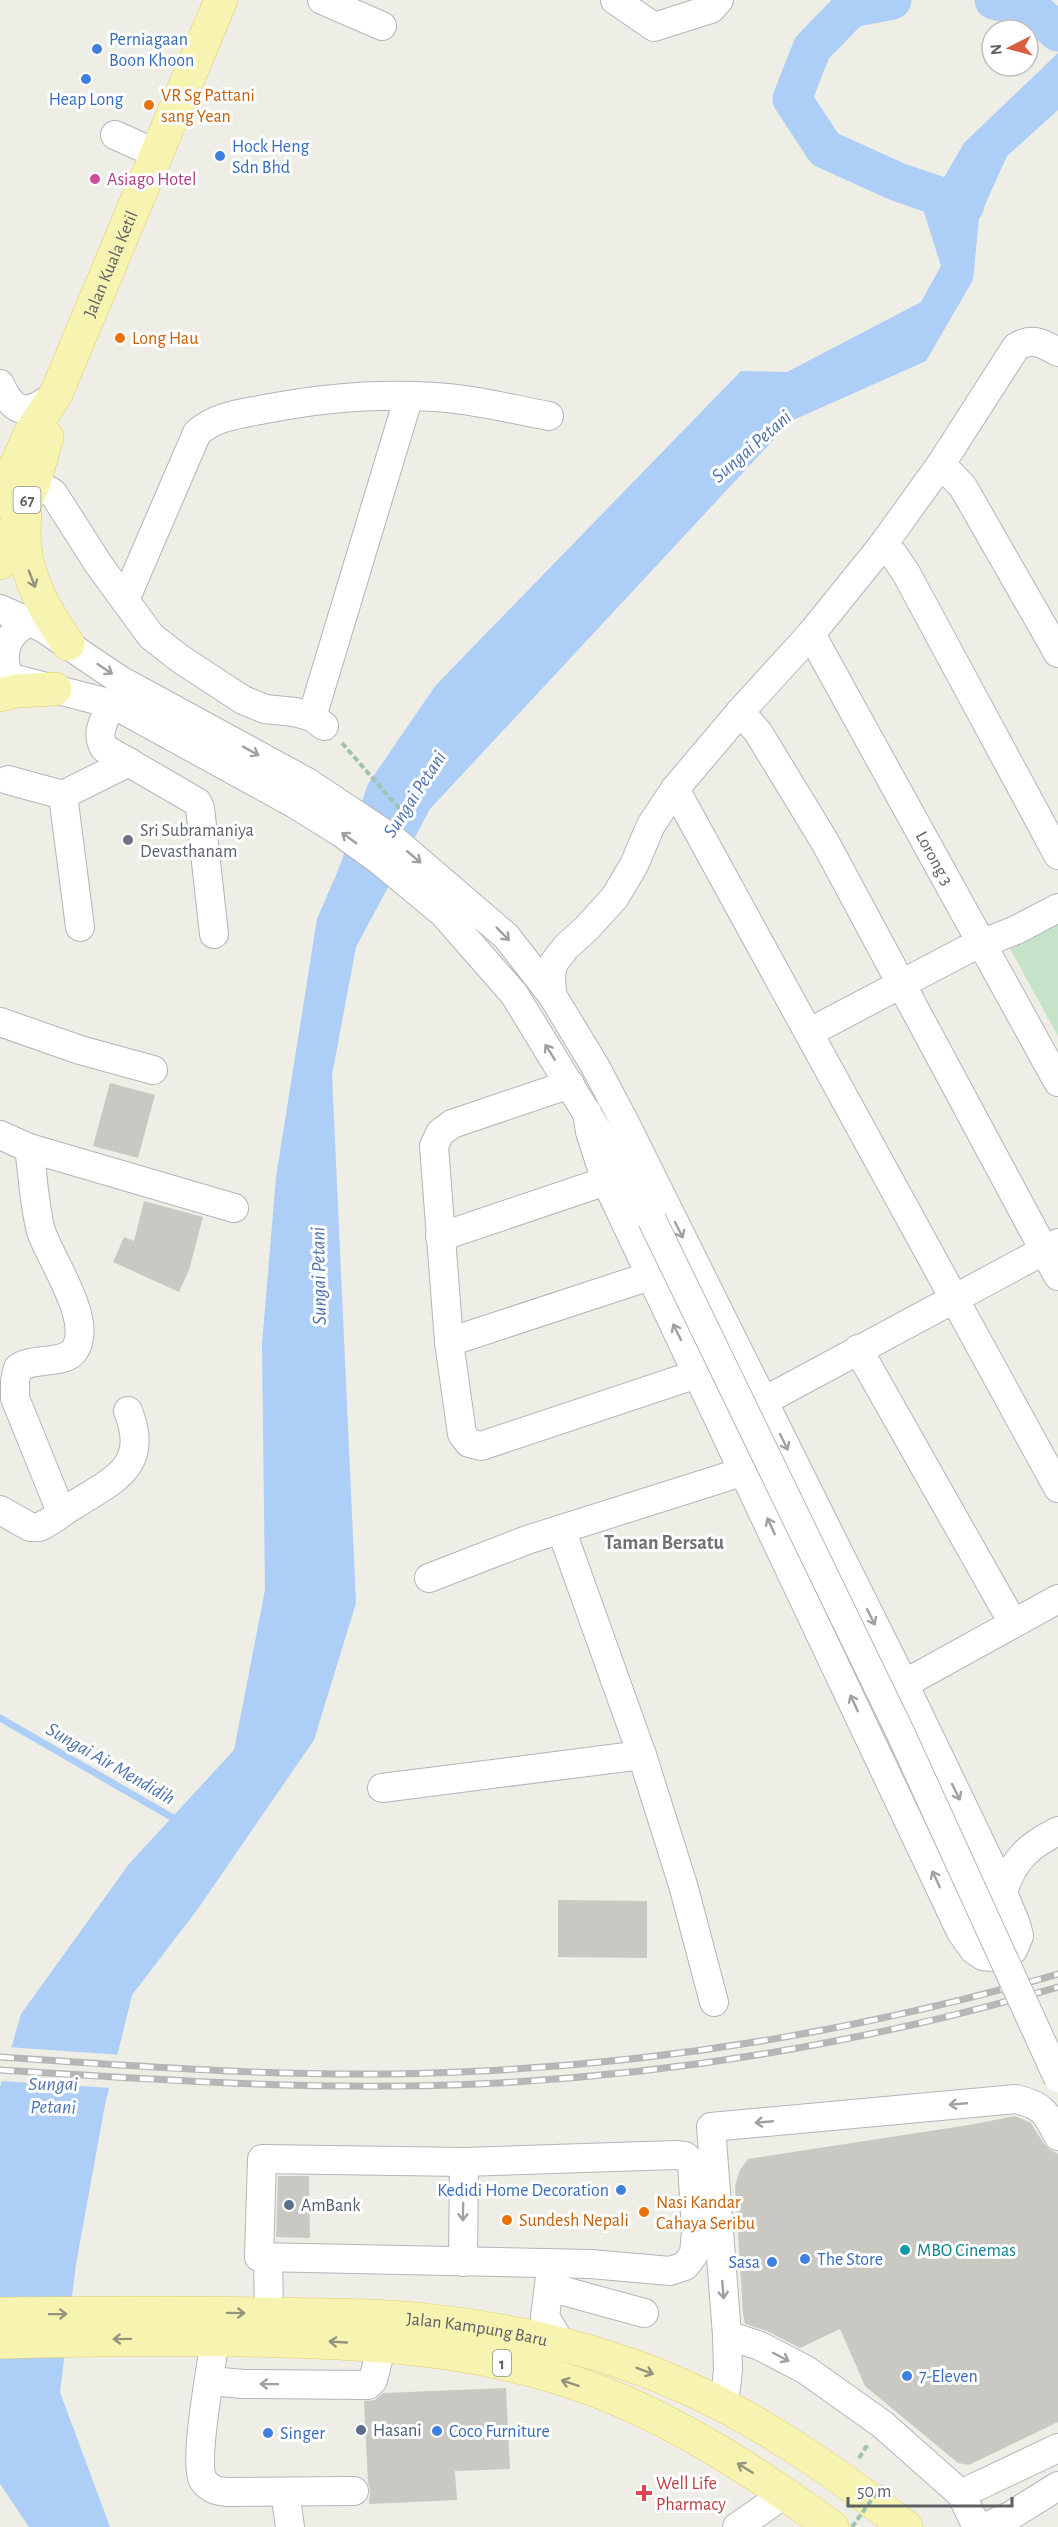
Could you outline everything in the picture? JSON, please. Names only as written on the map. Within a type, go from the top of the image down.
[{"type":"main road","name":"Jalan Kuala Ketil","points":[[0,563],[13,490],[48,436],[56,394],[221,0]]},
{"type":"main road","points":[[13,490],[28,568],[44,609],[68,644]]},
{"type":"main road","points":[[3,683],[17,691],[55,689]]},
{"type":"main road","name":"Jalan Kampung Baru","points":[[0,2314],[179,2325],[215,2338],[382,2345],[430,2349],[484,2358],[538,2372],[609,2396],[689,2432],[774,2506],[832,2527]]},
{"type":"main road","name":"Jalan Kampung Baru","points":[[0,2342],[268,2314],[341,2315],[432,2321],[488,2329],[562,2345],[628,2365],[690,2389],[724,2406],[797,2449],[906,2527]]},
{"type":"street","points":[[321,0],[382,26]]},
{"type":"street","points":[[615,0],[654,27],[711,9],[719,0]]},
{"type":"street","points":[[115,135],[157,154]]},
{"type":"street","points":[[552,995],[550,975],[553,964],[566,947],[615,897],[634,865],[651,825],[675,789],[740,712],[811,634],[882,546],[941,464],[1016,347],[1026,340],[1040,342],[1058,352]]},
{"type":"street","points":[[0,384],[14,406],[24,410],[36,408],[56,394]]},
{"type":"street","points":[[125,600],[197,433],[208,423],[222,417],[319,400],[409,396],[436,397],[549,416]]},
{"type":"street","points":[[13,490],[53,493],[99,565],[152,636],[178,658],[243,700],[265,709],[295,712],[318,721],[409,396]]},
{"type":"street","points":[[941,464],[951,471],[963,487],[1058,653]]},
{"type":"street","points":[[882,546],[892,554],[906,573],[1058,855]]},
{"type":"street","points":[[0,609],[30,622],[68,644],[194,734],[379,860],[506,936],[552,995],[595,1066],[624,1121],[904,1684],[976,1834],[1003,1892],[1019,1936],[1013,1950],[1004,1956],[983,1956],[974,1950],[961,1932],[606,1181],[590,1132],[587,1112]]},
{"type":"street","points":[[3,683],[5,645],[19,627],[30,622]]},
{"type":"street","name":"Lorong 3","points":[[811,634],[1058,1082]]},
{"type":"street","points":[[55,689],[112,704],[194,734]]},
{"type":"street","points":[[112,704],[100,729],[99,739],[104,748],[196,802],[200,808],[214,934]]},
{"type":"street","points":[[740,712],[758,732],[825,842],[902,985],[1051,1247],[1058,1276]]},
{"type":"street","points":[[8,780],[63,795],[129,762]]},
{"type":"street","points":[[675,789],[1058,1488]]},
{"type":"street","points":[[63,795],[80,927]]},
{"type":"street","points":[[451,904],[514,994],[587,1112],[600,1139],[652,1220],[900,1732],[1058,2078]]},
{"type":"street","points":[[810,1032],[966,950],[1058,908]]},
{"type":"street","points":[[0,1022],[80,1050],[153,1070]]},
{"type":"street","points":[[570,1084],[452,1124],[440,1133],[434,1146],[449,1342],[462,1434],[469,1443],[481,1446],[697,1374]]},
{"type":"street","points":[[624,1121],[652,1220]]},
{"type":"street","points":[[0,1135],[29,1148],[234,1208]]},
{"type":"street","points":[[29,1148],[41,1230],[78,1315],[81,1333],[74,1351],[66,1358],[26,1363],[18,1368],[15,1398],[61,1512]]},
{"type":"street","points":[[440,1237],[606,1181]]},
{"type":"street","points":[[764,1401],[1051,1247]]},
{"type":"street","points":[[449,1342],[650,1276]]},
{"type":"street","points":[[858,1349],[1013,1623]]},
{"type":"street","points":[[0,1510],[30,1527],[47,1524],[61,1512],[114,1480],[129,1463],[135,1450],[136,1430],[128,1411]]},
{"type":"street","points":[[429,1578],[561,1529],[745,1471]]},
{"type":"street","points":[[561,1529],[642,1755],[682,1885],[714,2002]]},
{"type":"street","points":[[904,1684],[1058,1599]]},
{"type":"street","points":[[382,1788],[642,1755]]},
{"type":"street","points":[[976,1834],[991,1841],[1021,1844],[1047,1837]]},
{"type":"street","points":[[1003,1892],[1015,1864],[1047,1837]]},
{"type":"street","points":[[724,2406],[728,2370],[727,2334],[711,2127],[1016,2098],[1035,2103],[1047,2115],[1058,2136]]},
{"type":"street","points":[[550,2275],[591,2264],[670,2271],[685,2266],[694,2254],[696,2231],[692,2163],[685,2156],[676,2155],[464,2162],[262,2159],[259,2257],[463,2262],[550,2275],[644,2313]]},
{"type":"street","points":[[463,2262],[464,2162]]},
{"type":"street","points":[[268,2257],[268,2314]]},
{"type":"street","points":[[550,2275],[545,2317],[562,2345]]},
{"type":"street","points":[[727,2334],[760,2346],[806,2370],[882,2424],[961,2494],[977,2527]]},
{"type":"street","points":[[215,2338],[202,2430],[201,2475],[204,2482],[215,2490],[354,2491]]},
{"type":"street","points":[[210,2381],[243,2384],[368,2385],[373,2380],[382,2345]]},
{"type":"street","points":[[961,2494],[1058,2448]]},
{"type":"street","points":[[1005,2524],[1058,2486]]},
{"type":"street","points":[[285,2492],[290,2527]]},
{"type":"street","points":[[737,2527],[774,2506]]},
{"type":"path","points":[[353,755],[405,816]]},
{"type":"path","points":[[842,2480],[882,2424]]},
{"type":"path","points":[[852,2527],[883,2484]]},
{"type":"green space","points":[[1058,916],[1058,1036],[1007,943]]},
{"type":"water","name":"Sungai Petani","points":[[1058,53],[1058,110],[1007,156],[979,218],[973,280],[926,361],[791,421],[430,809],[356,947],[332,1075],[356,1603],[314,1740],[197,1910],[132,1995],[105,2105],[76,2264],[60,2392],[110,2527],[29,2527],[0,2484],[0,2087],[21,2014],[129,1864],[234,1750],[265,1590],[262,1344],[276,1177],[317,919],[339,868],[368,784],[436,685],[741,371],[787,372],[921,302],[941,266],[924,212],[964,143],[1032,78],[1040,78],[1040,70]]},
{"type":"pier","points":[[8,2047],[121,2055],[112,2088],[0,2081]]},
{"type":"building","points":[[110,1083],[155,1095],[138,1158],[93,1146]]},
{"type":"building","points":[[144,1201],[203,1217],[189,1270],[179,1292],[113,1262],[124,1237],[134,1241]]},
{"type":"building","points":[[558,1900],[647,1901],[647,1958],[558,1957]]},
{"type":"building","points":[[1015,2116],[1031,2123],[1044,2144],[1058,2154],[1058,2422],[969,2465],[958,2463],[865,2386],[840,2329],[800,2348],[767,2331],[745,2324],[735,2186],[740,2170],[748,2159]]},
{"type":"building","name":"AmBank","points":[[278,2176],[309,2176],[310,2238],[276,2237]]},
{"type":"building","name":"Coco Furniture","points":[[506,2388],[510,2469],[455,2471],[457,2500],[369,2504],[364,2401],[375,2400],[383,2393]]},
{"type":"waterway","name":"Sungai Petani","points":[[892,0],[851,8],[812,48],[792,99],[825,149],[898,182],[965,205]]},
{"type":"waterway","name":"Sungai Petani","points":[[994,0],[1033,10],[1058,32]]},
{"type":"waterway","name":"Sungai Air Mendidih","points":[[0,1718],[180,1822]]},
{"type":"railway","points":[[0,2057],[181,2069],[362,2074],[482,2071],[555,2066],[701,2050],[845,2026],[917,2011],[1058,1974]]},
{"type":"railway","points":[[0,2070],[179,2081],[298,2085],[417,2086],[550,2080],[624,2073],[770,2053],[915,2024],[1058,1987]]},
{"type":"place","name":"Perniagaan Boon Khoon","points":[[97,49]]},
{"type":"place","name":"Heap Long","points":[[86,79]]},
{"type":"place","name":"VR Sg Pattani sang Yean","points":[[149,105]]},
{"type":"place","name":"Hock Heng Sdn Bhd","points":[[220,156]]},
{"type":"place","name":"Asiago Hotel","points":[[95,179]]},
{"type":"place","name":"Long Hau","points":[[120,338]]},
{"type":"place","name":"Sri Subramaniya Devasthanam","points":[[128,840]]},
{"type":"place","name":"Kedidi Home Decoration","points":[[621,2190]]},
{"type":"place","name":"AmBank","points":[[289,2205]]},
{"type":"place","name":"Nasi Kandar Cahaya Seribu","points":[[644,2212]]},
{"type":"place","name":"Sundesh Nepali","points":[[507,2220]]},
{"type":"place","name":"MBO Cinemas","points":[[905,2250]]},
{"type":"place","name":"The Store","points":[[805,2259]]},
{"type":"place","name":"Sasa","points":[[772,2262]]},
{"type":"place","name":"7-Eleven","points":[[907,2376]]},
{"type":"place","name":"Hasani","points":[[361,2430]]},
{"type":"place","name":"Coco Furniture","points":[[437,2431]]},
{"type":"place","name":"Singer","points":[[268,2433]]},
{"type":"place","name":"Well Life Pharmacy","points":[[644,2493]]},
{"type":"district","name":"Taman Bersatu","points":[[664,1542]]}]
